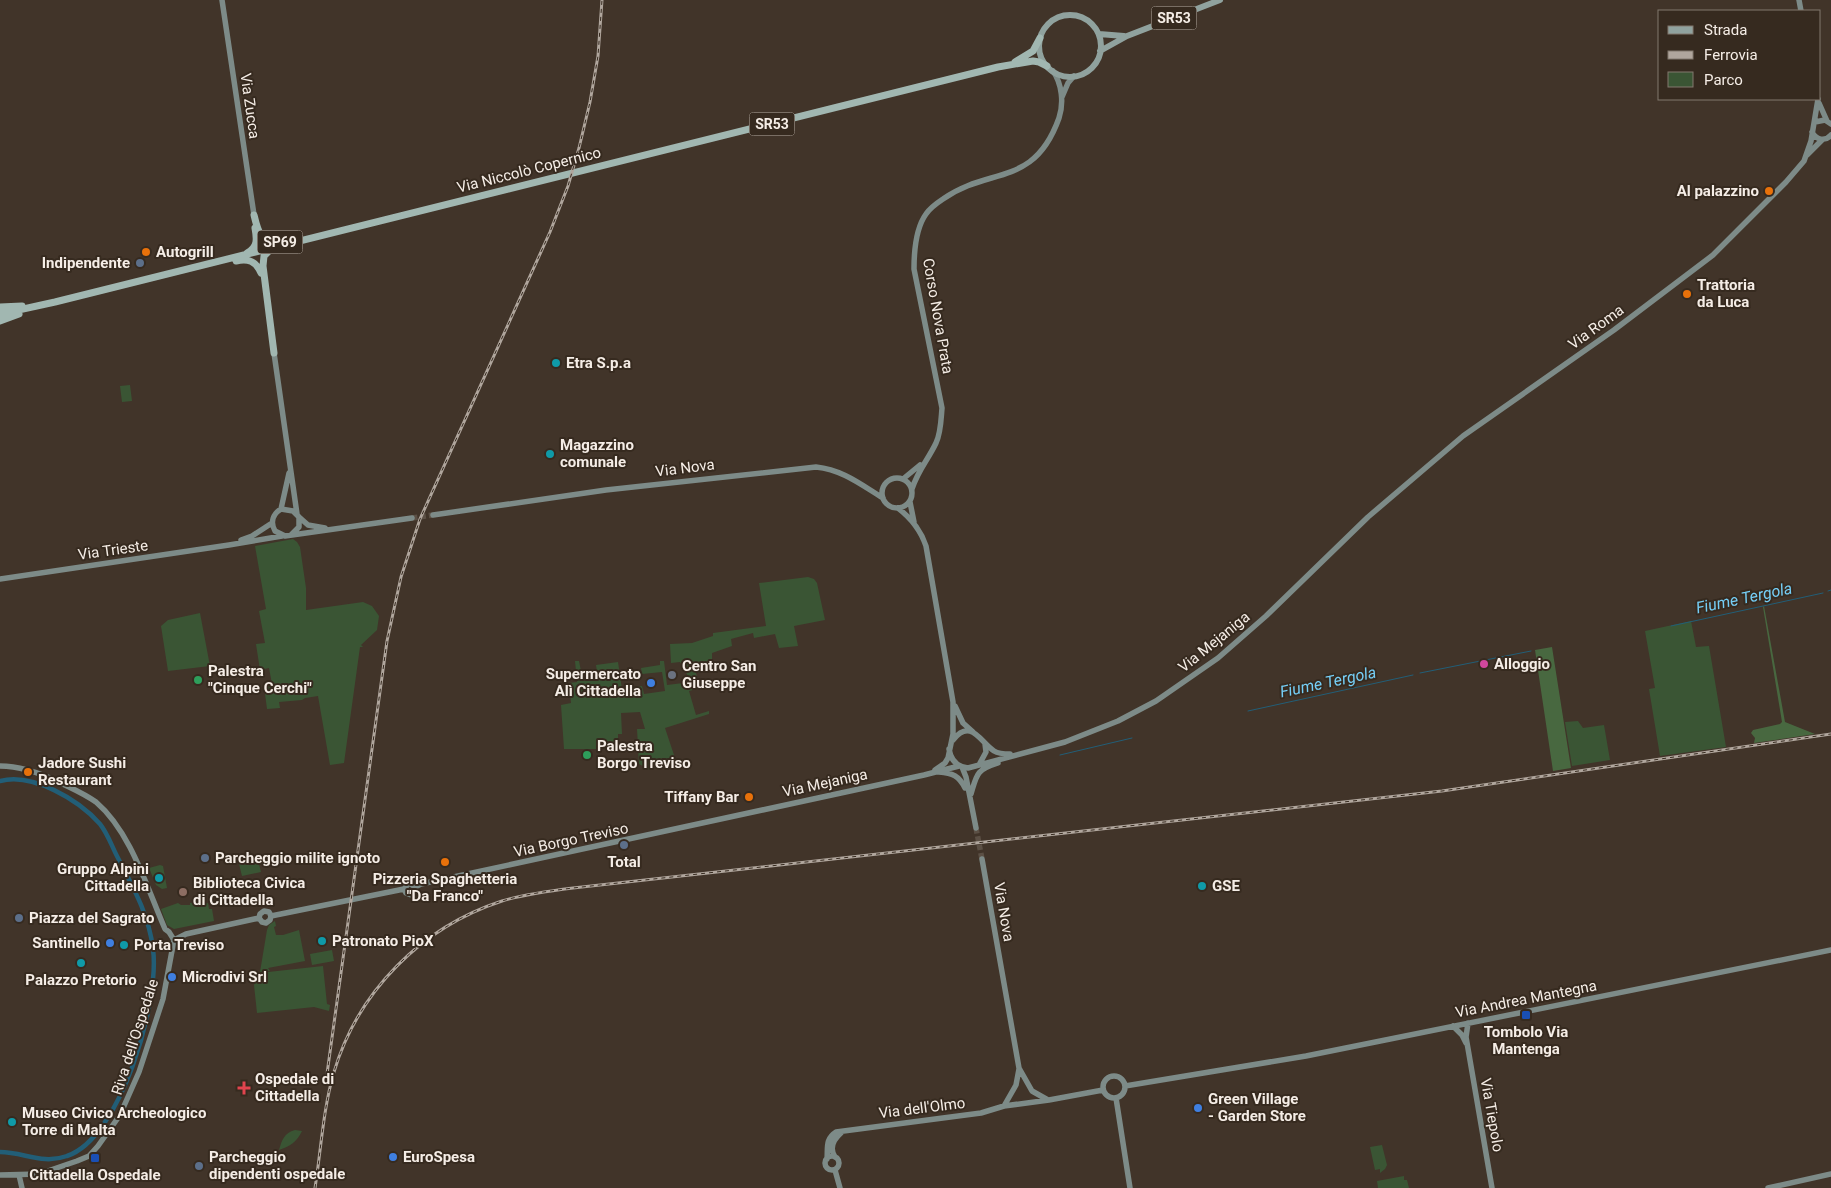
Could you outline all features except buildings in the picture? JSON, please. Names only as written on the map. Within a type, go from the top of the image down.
[{"type":"highway","name":"Via Niccolò Copernico","points":[[998,67],[1030,54],[1036,48],[1040,38]]},
{"type":"highway","name":"Via Niccolò Copernico","points":[[55,302],[998,67],[1033,61],[1050,68]]},
{"type":"highway","name":"SP69","points":[[254,215],[260,233],[269,242],[273,243],[302,236],[322,235]]},
{"type":"highway","name":"SP69","points":[[243,255],[253,249],[256,244],[254,215]]},
{"type":"highway","name":"SP69","points":[[274,248],[266,253],[263,259],[263,280],[274,353]]},
{"type":"highway","name":"SP69","points":[[198,266],[250,260],[258,266],[263,280]]},
{"type":"highway","points":[[0,307],[55,302]]},
{"type":"highway","points":[[0,321],[55,302]]},
{"type":"highway","name":"SR53","points":[[0,314],[55,302]]},
{"type":"main road","name":"Via Zucca","points":[[222,0],[254,215]]},
{"type":"main road","name":"SR53","points":[[1050,68],[1063,75],[1074,76],[1080,74],[1091,68],[1099,57],[1100,51],[1127,36],[1220,0]]},
{"type":"main road","name":"SR53","points":[[1040,38],[1043,30],[1054,19],[1070,15],[1080,16],[1089,21],[1099,34],[1119,37],[1127,36]]},
{"type":"main road","points":[[1099,34],[1100,51]]},
{"type":"main road","points":[[1040,38],[1040,53],[1058,78],[1062,97]]},
{"type":"main road","points":[[1062,97],[1068,83],[1074,76]]},
{"type":"main road","name":"Corso Nova Prata","points":[[912,489],[924,462],[937,442],[942,408],[914,269],[916,240],[925,215],[938,202],[951,193],[1019,169],[1033,159],[1045,146],[1054,130],[1060,114],[1062,97]]},
{"type":"main road","points":[[1818,100],[1830,122]]},
{"type":"main road","name":"Via Roma","points":[[1807,155],[1818,100]]},
{"type":"main road","points":[[1815,122],[1820,120],[1830,122]]},
{"type":"main road","points":[[1812,132],[1815,137],[1822,140]]},
{"type":"main road","name":"Via Roma","points":[[1385,502],[1463,436],[1614,330],[1713,256],[1786,182],[1807,155],[1822,140],[1827,139],[1831,135]]},
{"type":"main road","name":"SP69","points":[[274,353],[298,516]]},
{"type":"main road","name":"Corso Nova Prata","points":[[903,479],[924,462]]},
{"type":"main road","name":"SP69","points":[[272,523],[274,514],[281,509],[290,466]]},
{"type":"main road","name":"Via Nova","points":[[433,515],[708,477],[816,467],[836,470],[883,498],[890,507],[898,508],[916,526]]},
{"type":"main road","points":[[868,489],[884,485],[890,479],[899,478],[903,479],[912,489]]},
{"type":"main road","points":[[883,498],[884,485]]},
{"type":"main road","name":"Via Nova","points":[[912,489],[913,494],[910,502],[916,526],[926,546],[953,702],[954,727],[952,741]]},
{"type":"main road","points":[[898,508],[910,502]]},
{"type":"main road","name":"Via Mejaniga","points":[[731,817],[960,767],[977,766],[1065,742],[1118,721],[1150,705],[1218,658],[1266,616],[1385,502]]},
{"type":"main road","points":[[281,509],[290,509],[308,525],[319,528],[345,528]]},
{"type":"main road","points":[[291,535],[299,527],[298,516]]},
{"type":"main road","points":[[291,535],[412,518]]},
{"type":"main road","points":[[272,523],[275,531],[282,536]]},
{"type":"main road","name":"Via Trieste","points":[[229,546],[252,536],[272,523]]},
{"type":"main road","name":"SP69","points":[[282,536],[291,535]]},
{"type":"main road","name":"Via Trieste","points":[[0,579],[229,546],[282,536]]},
{"type":"main road","name":"Via Nova","points":[[953,702],[963,723],[973,732]]},
{"type":"main road","points":[[952,741],[961,733],[973,732]]},
{"type":"main road","name":"Via Mejaniga","points":[[973,732],[978,734],[985,743],[999,753],[1027,753]]},
{"type":"main road","name":"Via Mejaniga","points":[[924,775],[938,769],[945,763],[952,741]]},
{"type":"main road","points":[[970,794],[971,779],[977,766],[985,757],[985,743]]},
{"type":"main road","points":[[949,750],[952,759],[966,777],[976,828]]},
{"type":"main road","name":"Via Mejaniga","points":[[970,794],[979,771],[1016,756]]},
{"type":"main road","points":[[0,766],[37,772],[92,800],[102,808],[113,821],[127,844],[165,929],[174,940]]},
{"type":"main road","name":"Via Mejaniga","points":[[937,772],[956,775],[962,780],[970,794]]},
{"type":"main road","name":"Via Borgo Treviso","points":[[174,940],[185,934],[259,918],[260,914],[264,911],[269,912],[271,916],[404,889],[410,895],[415,892],[415,887],[421,884],[731,817]]},
{"type":"main road","name":"Via Nova","points":[[982,859],[1019,1068]]},
{"type":"main road","name":"Via Borgo Treviso","points":[[169,932],[185,934]]},
{"type":"main road","name":"Riva dell'Ospedale","points":[[0,1175],[39,1174],[89,1156],[98,1146],[120,1115],[139,1072],[163,999],[174,940]]},
{"type":"main road","name":"Via Andrea Mantegna","points":[[1125,1086],[1306,1056],[1453,1026],[1465,1026],[1831,950]]},
{"type":"main road","name":"Via Tiepolo","points":[[1453,1026],[1462,1035],[1468,1047]]},
{"type":"main road","name":"Via Tiepolo","points":[[1462,1035],[1465,1026]]},
{"type":"main road","name":"Via Tiepolo","points":[[1465,1026],[1492,1188]]},
{"type":"main road","points":[[1004,1106],[1016,1085],[1019,1068]]},
{"type":"main road","points":[[1019,1068],[1031,1089],[1030,1102]]},
{"type":"main road","points":[[1113,1077],[1121,1079],[1125,1086],[1122,1095],[1116,1098],[1108,1097],[1103,1090],[1105,1081],[1113,1077]]},
{"type":"main road","points":[[1016,1085],[1025,1084],[1050,1100]]},
{"type":"main road","name":"Via dell'Olmo","points":[[832,1139],[842,1131],[981,1113],[1004,1106],[1103,1090]]},
{"type":"main road","points":[[1013,1092],[1015,1098],[1021,1103]]},
{"type":"main road","points":[[1116,1098],[1130,1188]]},
{"type":"main road","points":[[832,1139],[832,1149],[839,1163],[835,1170]]},
{"type":"main road","points":[[832,1139],[826,1147],[827,1159],[825,1164],[830,1170],[835,1170]]},
{"type":"main road","points":[[827,1159],[829,1157],[836,1157]]},
{"type":"main road","points":[[835,1170],[840,1188]]},
{"type":"main road","points":[[1768,1188],[1831,1174]]},
{"type":"main road","points":[[19,1175],[22,1188]]},
{"type":"green space","points":[[130,385],[132,401],[122,402],[120,386]]},
{"type":"green space","points":[[293,539],[300,547],[306,588],[306,610],[363,602],[372,606],[379,616],[377,630],[361,645],[363,647],[360,647],[344,763],[330,765],[318,696],[302,700],[279,702],[280,708],[267,709],[264,686],[272,684],[269,668],[260,670],[256,644],[265,643],[259,611],[266,609],[255,546]]},
{"type":"green space","points":[[808,577],[814,579],[817,583],[825,620],[794,626],[798,646],[779,648],[775,634],[754,638],[753,633],[731,639],[732,646],[712,653],[712,660],[703,663],[705,671],[696,673],[700,688],[689,691],[696,715],[709,711],[709,714],[665,728],[675,758],[650,770],[639,764],[637,729],[645,729],[640,712],[621,713],[622,734],[618,734],[618,749],[564,749],[561,705],[571,703],[569,683],[577,682],[575,661],[579,661],[583,681],[598,679],[596,665],[618,662],[622,689],[642,686],[644,694],[665,691],[662,672],[642,674],[641,668],[660,665],[660,661],[664,661],[667,685],[683,683],[688,676],[680,662],[671,663],[670,644],[692,643],[713,636],[713,633],[766,626],[759,583]]},
{"type":"green space","points":[[1764,606],[1785,722],[1815,734],[1754,743],[1755,738],[1751,733],[1753,730],[1782,722]]},
{"type":"green space","points":[[200,613],[210,666],[168,671],[161,626],[168,620]]},
{"type":"green space","points":[[1691,621],[1696,647],[1709,646],[1726,747],[1660,756],[1649,689],[1655,688],[1645,631]]},
{"type":"green space","points":[[1552,647],[1571,768],[1553,771],[1535,650]]},
{"type":"green space","points":[[1578,721],[1583,728],[1604,725],[1610,760],[1572,766],[1565,722]]},
{"type":"green space","points":[[258,860],[261,872],[242,876],[239,864]]},
{"type":"green space","points":[[163,866],[167,888],[162,889],[156,885],[149,868]]},
{"type":"green space","points":[[202,900],[203,904],[208,903],[209,909],[212,909],[214,921],[174,929],[167,925],[161,909],[178,903],[190,905],[190,903]]},
{"type":"green space","points":[[275,921],[276,935],[299,930],[305,961],[268,968],[270,971],[260,972],[267,930],[269,925]]},
{"type":"green space","points":[[332,950],[334,961],[312,965],[310,954]]},
{"type":"green space","points":[[323,966],[327,1004],[330,1005],[329,1011],[314,1007],[257,1013],[254,985],[259,973]]},
{"type":"green space","points":[[295,1130],[302,1131],[298,1138],[290,1145],[279,1150],[284,1137]]},
{"type":"green space","points":[[1382,1145],[1387,1165],[1380,1173],[1380,1169],[1375,1170],[1370,1147]]},
{"type":"green space","points":[[1404,1176],[1404,1180],[1407,1180],[1409,1188],[1378,1188],[1377,1181]]},
{"type":"waterway","name":"Fiume Tergola","points":[[1671,626],[1823,593]]},
{"type":"waterway","name":"Fiume Tergola","points":[[1420,673],[1531,651]]},
{"type":"waterway","name":"Fiume Tergola","points":[[1248,711],[1413,675]]},
{"type":"waterway","name":"Fiume Tergola","points":[[1060,755],[1132,738]]},
{"type":"waterway","points":[[0,781],[13,779],[26,781],[54,790],[68,797],[100,824],[108,836],[140,902],[151,937],[154,972],[143,1033],[133,1065],[120,1096],[104,1123],[86,1144],[67,1156],[41,1159],[0,1152]]},
{"type":"tunnel","points":[[412,518],[433,515]]},
{"type":"tunnel","points":[[976,828],[982,859]]},
{"type":"railway","points":[[326,1081],[387,641],[401,577],[420,519],[550,232],[568,186],[590,102],[598,56],[602,0]]},
{"type":"railway","points":[[315,1188],[330,1086],[345,1042],[359,1015],[377,989],[397,966],[420,945],[445,927],[473,912],[502,901],[573,888],[1442,791],[1831,734]]},
{"type":"place","name":"Al palazzino","points":[[1769,191]]},
{"type":"place","name":"Autogrill","points":[[146,252]]},
{"type":"place","name":"Indipendente","points":[[140,263]]},
{"type":"place","name":"Trattoria da Luca","points":[[1687,294]]},
{"type":"place","name":"Etra S.p.a","points":[[556,363]]},
{"type":"place","name":"Magazzino comunale","points":[[550,454]]},
{"type":"place","name":"Alloggio","points":[[1484,664]]},
{"type":"place","name":"Centro San Giuseppe","points":[[672,675]]},
{"type":"place","name":"Palestra \"Cinque Cerchi\"","points":[[198,680]]},
{"type":"place","name":"Supermercato Alì Cittadella","points":[[651,683]]},
{"type":"place","name":"Palestra Borgo Treviso","points":[[587,755]]},
{"type":"place","name":"Jadore Sushi Restaurant","points":[[28,772]]},
{"type":"place","name":"Tiffany Bar","points":[[749,797]]},
{"type":"place","name":"Total","points":[[624,845]]},
{"type":"place","name":"Parcheggio milite ignoto","points":[[205,858]]},
{"type":"place","name":"Pizzeria Spaghetteria \"Da Franco\"","points":[[445,862]]},
{"type":"place","name":"Gruppo Alpini Cittadella","points":[[159,878]]},
{"type":"place","name":"GSE","points":[[1202,886]]},
{"type":"place","name":"Biblioteca Civica di Cittadella","points":[[183,892]]},
{"type":"place","name":"Piazza del Sagrato","points":[[19,918]]},
{"type":"place","name":"Patronato PioX","points":[[322,941]]},
{"type":"place","name":"Santinello","points":[[110,943]]},
{"type":"place","name":"Porta Treviso","points":[[124,945]]},
{"type":"place","name":"Palazzo Pretorio","points":[[81,963]]},
{"type":"place","name":"Microdivi Srl","points":[[172,977]]},
{"type":"place","name":"Tombolo Via Mantenga","points":[[1526,1015]]},
{"type":"place","name":"Ospedale di Cittadella","points":[[244,1088]]},
{"type":"place","name":"Green Village - Garden Store","points":[[1198,1108]]},
{"type":"place","name":"Museo Civico Archeologico Torre di Malta","points":[[12,1122]]},
{"type":"place","name":"EuroSpesa","points":[[393,1157]]},
{"type":"place","name":"Cittadella Ospedale","points":[[95,1158]]},
{"type":"place","name":"Parcheggio dipendenti ospedale","points":[[199,1166]]}]
